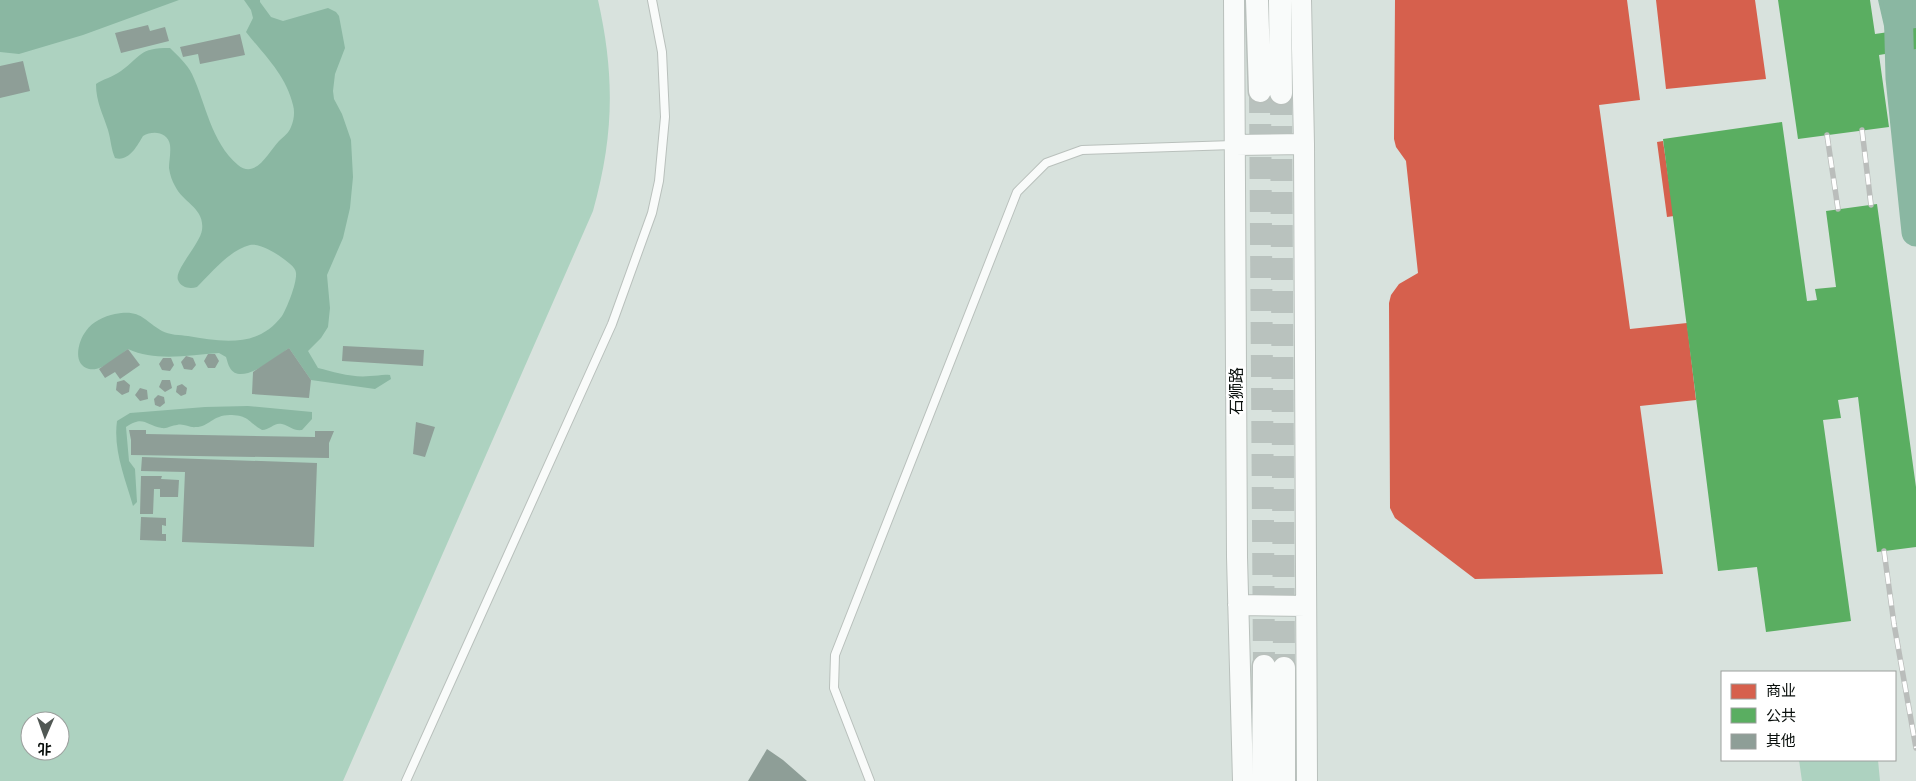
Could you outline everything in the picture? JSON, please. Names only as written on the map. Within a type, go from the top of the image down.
[{"type":"main road","points":[[1257,0],[1271,92],[1280,0]]},
{"type":"main road","points":[[1263,781],[1274,667],[1284,781]]},
{"type":"street","name":"石狮路","points":[[1234,0],[1238,605],[1243,781]]},
{"type":"street","points":[[1301,0],[1304,144],[1307,781]]},
{"type":"street","points":[[1236,145],[1304,144]]},
{"type":"street","points":[[1238,605],[1306,606]]},
{"type":"lane","points":[[406,781],[612,324],[652,213],[659,181],[665,117],[662,52],[652,0]]},
{"type":"lane","points":[[870,781],[834,688],[835,655],[1017,192],[1046,163],[1082,150],[1236,145]]},
{"type":"shaded area","points":[[0,0],[598,0],[607,54],[610,106],[605,157],[593,211],[343,781],[0,781]]},
{"type":"shaded area","points":[[0,0],[179,0],[83,35],[19,54],[0,52]]},
{"type":"shaded area","points":[[244,0],[260,0],[271,17],[283,21],[328,8],[339,16],[345,48],[335,74],[333,91],[334,99],[342,114],[351,140],[353,177],[350,208],[343,238],[327,275],[330,308],[328,327],[321,338],[308,351],[318,368],[357,376],[390,375],[391,379],[375,389],[311,380],[289,348],[259,368],[242,374],[235,373],[229,367],[226,357],[219,353],[161,357],[128,349],[110,363],[94,369],[84,367],[78,358],[79,346],[86,331],[95,322],[111,315],[136,314],[162,331],[171,334],[226,341],[251,338],[272,326],[282,316],[295,283],[296,271],[278,255],[258,245],[250,245],[235,252],[197,287],[186,287],[179,283],[178,276],[180,270],[200,236],[202,222],[197,211],[179,192],[172,180],[169,168],[169,141],[160,133],[147,134],[143,136],[135,148],[124,158],[115,158],[96,90],[96,84],[118,73],[146,51],[170,48],[185,63],[192,74],[221,145],[238,165],[245,169],[256,167],[289,131],[293,122],[294,110],[290,94],[280,75],[246,32],[253,18],[251,10]]},
{"type":"shaded area","points":[[1878,0],[1916,0],[1916,172],[1915,161]]},
{"type":"shaded area","points":[[248,406],[312,412],[312,419],[302,430],[279,424],[262,430],[246,418],[232,415],[220,416],[204,425],[196,427],[175,425],[164,428],[141,421],[132,423],[126,427],[129,461],[135,469],[137,502],[133,506],[118,453],[117,421],[130,413],[205,407]]},
{"type":"shaded area","points":[[1799,761],[1878,761],[1880,781],[1802,781]]},
{"type":"building: 商业","points":[[1395,0],[1627,0],[1640,100],[1599,105],[1630,329],[1687,323],[1696,400],[1640,406],[1663,574],[1475,579],[1395,518],[1390,508],[1389,303],[1391,295],[1399,284],[1418,273],[1406,161],[1396,147],[1394,139]]},
{"type":"building: 商业","points":[[1656,0],[1755,0],[1766,79],[1666,89]]},
{"type":"building: 商业","points":[[1663,141],[1674,216],[1667,217],[1657,142]]},
{"type":"building: 公共","points":[[1778,0],[1870,0],[1875,34],[1916,28],[1916,49],[1879,55],[1889,127],[1798,139]]},
{"type":"building: 公共","points":[[1782,122],[1807,301],[1817,300],[1815,289],[1836,287],[1826,211],[1877,204],[1916,487],[1916,547],[1877,552],[1858,397],[1838,400],[1841,418],[1823,420],[1851,621],[1766,632],[1757,567],[1718,571],[1663,139]]},
{"type":"building: 其他","points":[[148,25],[150,31],[165,27],[169,41],[121,53],[115,33]]},
{"type":"building: 其他","points":[[240,34],[245,55],[200,64],[198,54],[183,57],[180,47]]},
{"type":"building: 其他","points":[[23,61],[30,91],[0,98],[0,66]]},
{"type":"building: 其他","points":[[343,346],[424,350],[423,366],[342,361]]},
{"type":"building: 其他","points":[[289,348],[311,380],[309,398],[252,394],[253,372]]},
{"type":"building: 其他","points":[[128,349],[140,365],[120,379],[115,372],[105,378],[99,369]]},
{"type":"building: 其他","points":[[208,354],[215,354],[219,361],[215,368],[208,368],[204,361]]},
{"type":"building: 其他","points":[[186,356],[193,358],[196,365],[192,370],[184,369],[181,362]]},
{"type":"building: 其他","points":[[163,358],[171,358],[174,365],[170,371],[162,370],[159,364]]},
{"type":"building: 其他","points":[[124,380],[130,385],[129,392],[122,395],[116,390],[117,382]]},
{"type":"building: 其他","points":[[162,380],[170,380],[172,388],[165,392],[159,387]]},
{"type":"building: 其他","points":[[182,384],[187,388],[186,394],[181,396],[176,392],[177,386]]},
{"type":"building: 其他","points":[[140,388],[147,390],[148,399],[140,401],[135,395]]},
{"type":"building: 其他","points":[[158,395],[164,397],[165,403],[160,407],[155,405],[154,399]]},
{"type":"building: 其他","points":[[416,422],[435,427],[425,457],[413,454]]},
{"type":"building: 其他","points":[[129,430],[146,430],[146,434],[315,437],[315,431],[334,431],[329,443],[329,458],[131,455]]},
{"type":"building: 其他","points":[[142,457],[317,463],[314,547],[182,542],[185,472],[141,471]]},
{"type":"building: 其他","points":[[141,476],[162,476],[161,479],[179,480],[178,497],[160,497],[160,489],[154,489],[153,514],[140,514]]},
{"type":"building: 其他","points":[[141,517],[166,518],[166,526],[162,525],[162,534],[166,534],[166,541],[140,540]]},
{"type":"building: 其他","points":[[767,749],[783,760],[807,781],[748,781]]},
{"type":"waterway","points":[[1898,0],[1900,78],[1916,232]]},
{"type":"tunnel","points":[[1260,91],[1264,666]]},
{"type":"tunnel","points":[[1281,93],[1284,668]]},
{"type":"railway","points":[[1862,130],[1871,205]]},
{"type":"railway","points":[[1827,135],[1838,209]]},
{"type":"railway","points":[[1884,551],[1894,624],[1916,748]]}]
